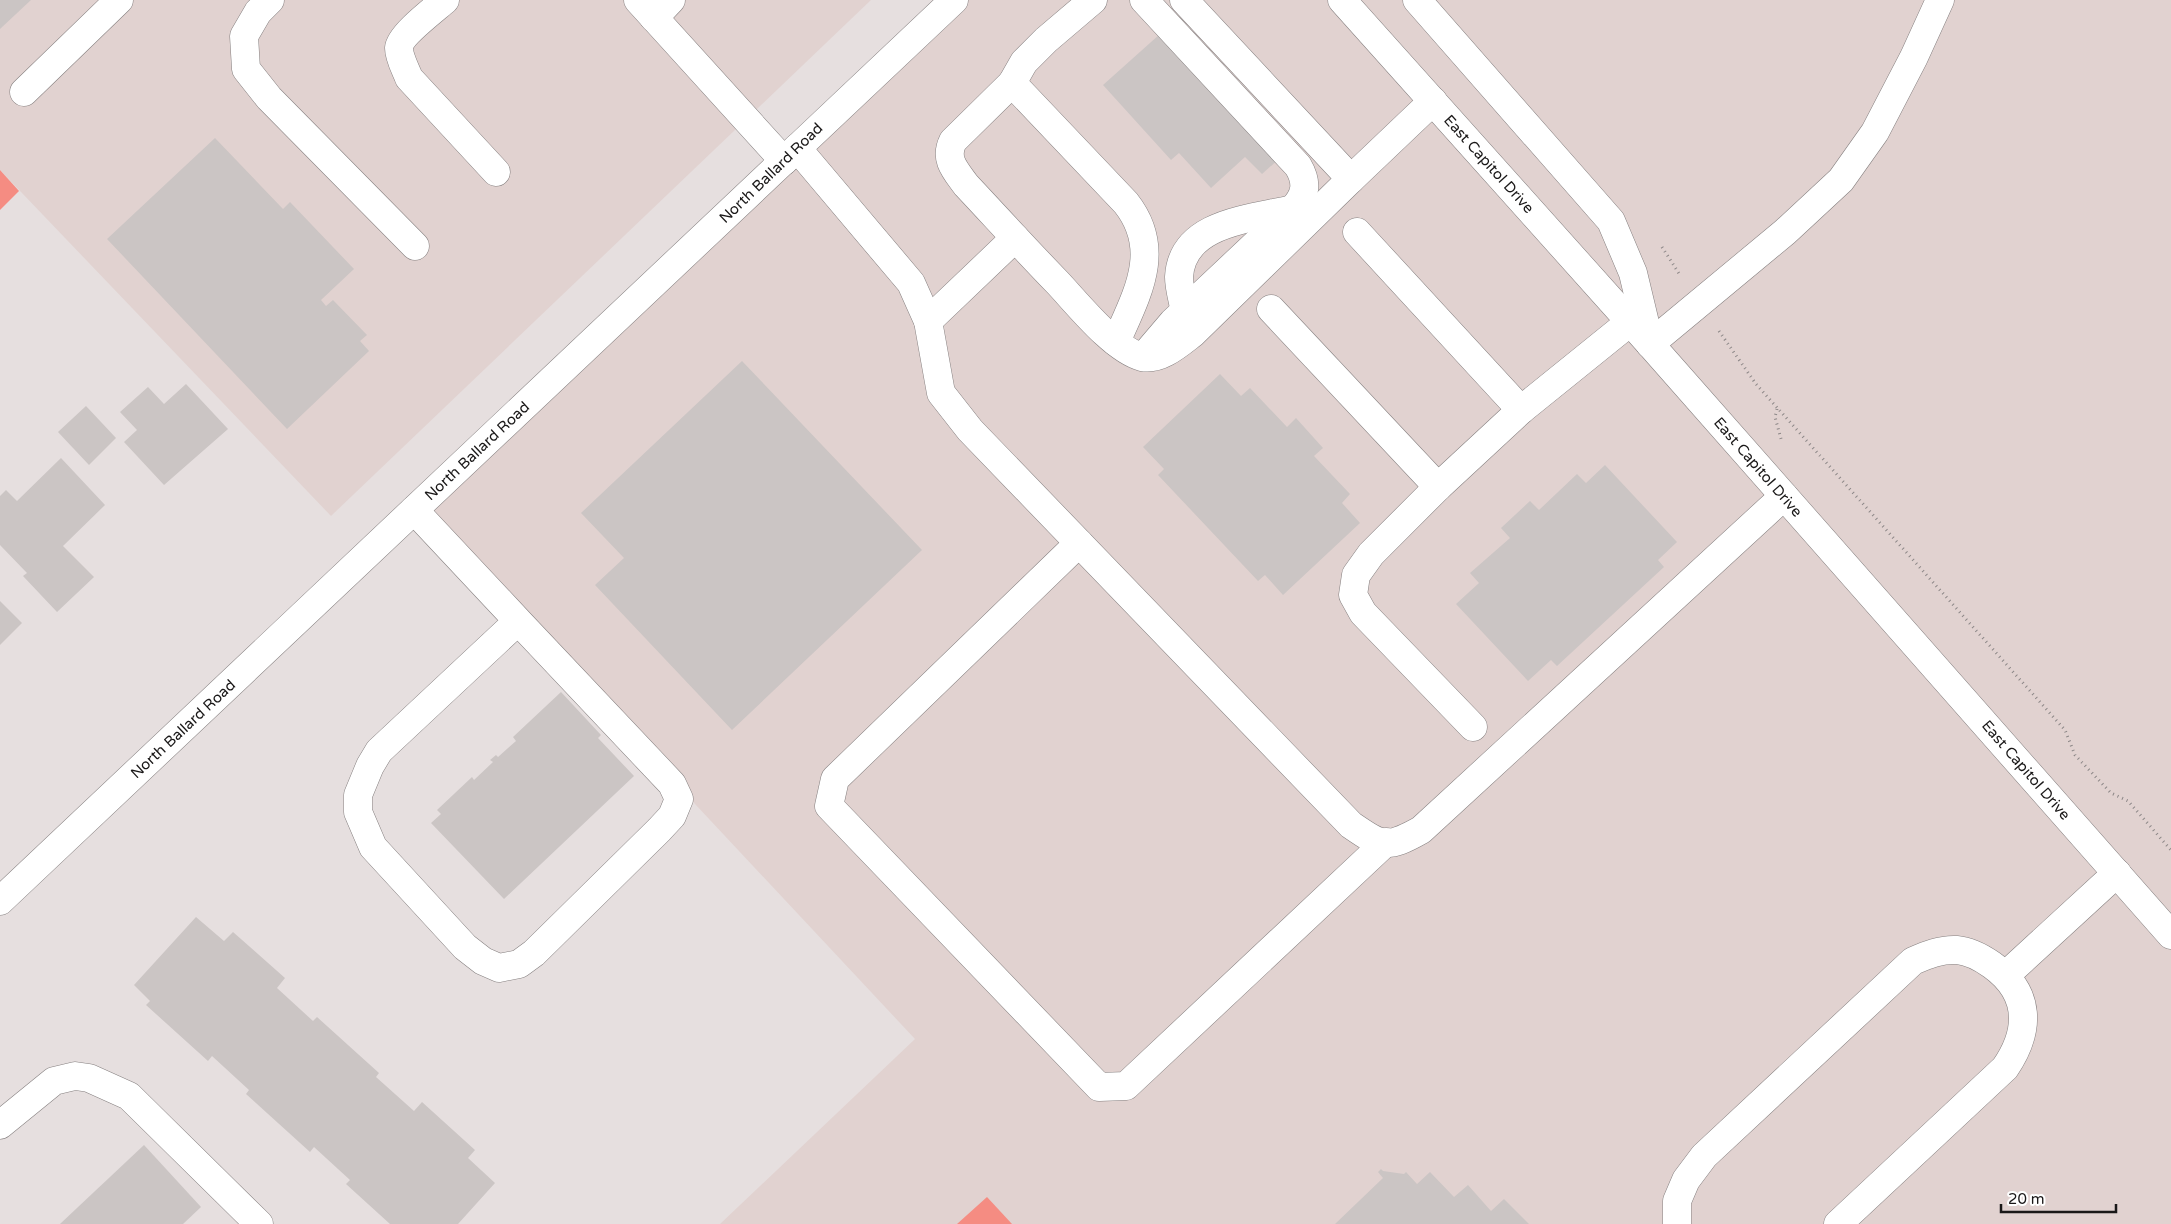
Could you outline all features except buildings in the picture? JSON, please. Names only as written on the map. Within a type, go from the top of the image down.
[{"type":"main road","points":[[24,92],[119,0]]},
{"type":"main road","points":[[270,0],[258,12],[244,36],[246,69],[269,98],[415,246]]},
{"type":"main road","points":[[445,0],[403,38],[399,48],[402,61],[409,78],[496,172]]},
{"type":"main road","name":"North Ballard Road","points":[[0,901],[954,0]]},
{"type":"main road","points":[[1093,0],[1046,40],[1024,62],[1012,83],[953,141],[949,149],[948,159],[966,184],[1098,326],[1125,349],[1143,357],[1157,356],[1172,349],[1192,334],[1433,101]]},
{"type":"main road","points":[[1143,357],[1185,312],[1293,209],[1302,199],[1306,186],[1304,175],[1298,166],[1144,0]]},
{"type":"main road","points":[[1184,0],[1352,180]]},
{"type":"main road","name":"East Capitol Drive","points":[[1342,0],[1650,344],[2171,935]]},
{"type":"main road","points":[[1417,0],[1611,221],[1633,273],[1650,344],[1785,232],[1841,180],[1880,124],[1940,0]]},
{"type":"main road","points":[[654,6],[790,155],[911,283],[928,321],[941,393],[970,430],[1351,824],[1374,841],[1397,844],[1421,830],[1784,496]]},
{"type":"main road","points":[[1012,83],[1126,203],[1136,215],[1142,228],[1145,240],[1142,282],[1116,342]]},
{"type":"main road","points":[[1185,312],[1179,279],[1185,254],[1192,244],[1209,231],[1293,209]]},
{"type":"main road","points":[[1357,232],[1522,410]]},
{"type":"main road","points":[[928,321],[1016,238]]},
{"type":"main road","points":[[1271,309],[1438,486]]},
{"type":"main road","points":[[1473,727],[1363,613],[1354,595],[1356,575],[1371,554],[1438,486],[1522,410],[1630,322]]},
{"type":"main road","points":[[414,510],[672,784],[679,800],[672,816],[666,823],[534,953],[519,964],[499,968],[483,961],[465,947],[373,847],[358,812],[358,795],[370,766],[379,751],[518,621]]},
{"type":"main road","points":[[1079,543],[835,779],[829,806],[1099,1087],[1126,1086],[1386,842]]},
{"type":"main road","points":[[2006,975],[2117,873]]},
{"type":"main road","points":[[1677,1224],[1677,1201],[1686,1180],[1704,1156],[1913,961],[1935,952],[1958,950],[1982,958],[2006,975],[2022,999],[2023,1028],[2016,1053],[2005,1068],[1838,1224]]},
{"type":"main road","points":[[0,1125],[54,1081],[74,1076],[89,1078],[129,1096],[259,1224]]},
{"type":"path","points":[[1718,330],[1756,384],[2065,730],[2075,755],[2111,793],[2128,801],[2171,850]]},
{"type":"shaded area","points":[[0,0],[871,0],[331,516],[0,170]]},
{"type":"shaded area","points":[[954,0],[2171,0],[2171,1224],[720,1224],[915,1039],[418,508]]},
{"type":"shaded area","points":[[0,170],[19,191],[0,210]]},
{"type":"shaded area","points":[[987,1197],[1012,1224],[957,1224]]}]
